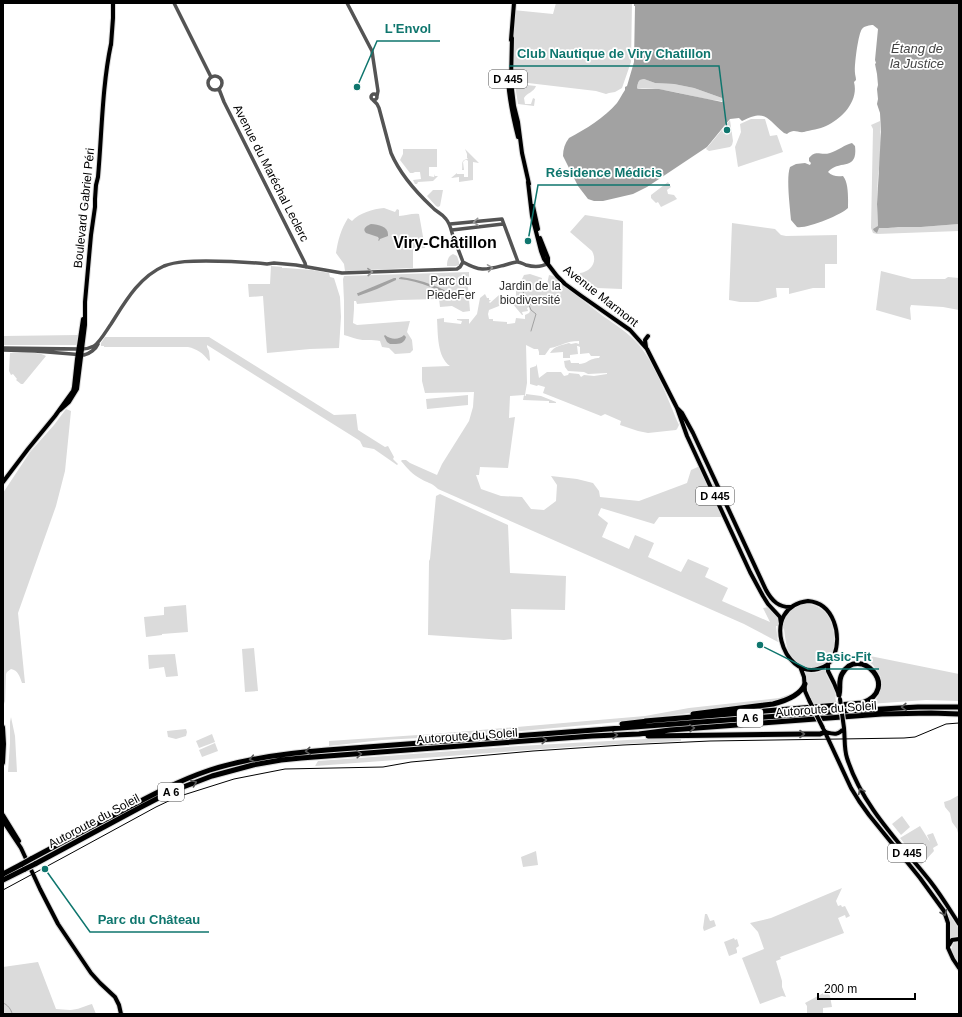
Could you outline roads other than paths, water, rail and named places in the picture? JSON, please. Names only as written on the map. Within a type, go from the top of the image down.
[{"type":"highway","points":[[645,721],[858,703],[868,700],[875,694],[878,684],[876,676],[871,668],[858,664],[849,666],[844,670],[840,682],[839,697]]},
{"type":"highway","points":[[558,732],[773,704],[795,695],[802,690],[805,684]]},
{"type":"highway","name":"Autoroute du Soleil","points":[[3,874],[159,791],[196,775],[267,756],[558,732],[883,708],[959,707]]},
{"type":"highway","name":"Autoroute du Soleil","points":[[3,880],[170,792],[212,776],[254,765],[281,760],[592,736],[639,734],[670,730],[882,714],[959,714]]},
{"type":"highway","points":[[639,734],[642,736],[820,734],[824,730]]},
{"type":"main road","name":"Boulevard Gabriel Péri","points":[[3,482],[69,400],[74,387],[80,349],[91,235],[95,213],[96,184],[98,177],[111,44],[113,3]]},
{"type":"main road","name":"D 445","points":[[512,38],[513,3]]},
{"type":"main road","name":"Avenue Marmont","points":[[512,38],[511,81],[522,153]]},
{"type":"main road","name":"Avenue Marmont","points":[[512,38],[508,82],[510,99],[540,238],[549,256],[548,263]]},
{"type":"main road","name":"Avenue Marmont","points":[[528,182],[532,216],[544,259],[557,276],[573,290],[630,330],[647,349],[677,408],[687,436],[743,557],[763,596],[780,617],[781,624]]},
{"type":"main road","name":"D 445","points":[[541,248],[544,254],[549,256]]},
{"type":"main road","points":[[630,330],[634,333],[640,333]]},
{"type":"main road","points":[[647,349],[644,342],[648,336]]},
{"type":"main road","name":"Avenue Marmont","points":[[677,408],[682,413],[690,429],[770,596]]},
{"type":"main road","name":"Avenue Marmont","points":[[679,414],[713,484],[690,429]]},
{"type":"main road","name":"Avenue Marmont","points":[[763,596],[720,498],[760,584],[780,606],[792,607]]},
{"type":"main road","points":[[803,602],[812,602],[822,606],[831,615],[835,626],[837,644],[831,661],[821,669],[814,670],[801,668],[790,659],[784,649],[781,635],[781,624],[785,614],[792,607],[803,602]]},
{"type":"main road","name":"D 445","points":[[828,664],[828,671],[839,697],[844,728],[845,751],[863,795],[883,823],[934,886],[959,924]]},
{"type":"main road","name":"D 445","points":[[801,668],[804,673],[805,691],[851,788],[876,824],[920,878],[944,911],[948,923],[948,948],[959,968]]},
{"type":"main road","points":[[3,727],[3,761]]},
{"type":"main road","points":[[824,730],[835,734],[844,728]]},
{"type":"main road","points":[[3,815],[17,836],[40,889],[60,927],[91,973],[117,999],[121,1014]]},
{"type":"main road","points":[[3,821],[21,848]]},
{"type":"main road","points":[[948,948],[952,940],[959,939]]},
{"type":"street","points":[[174,3],[211,77]]},
{"type":"street","points":[[347,3],[373,55],[378,91],[375,97],[392,153],[398,165],[413,186],[431,207],[444,217],[450,224],[463,262],[481,270],[518,262],[537,266],[544,266],[548,263]]},
{"type":"street","points":[[215,76],[220,79],[222,84],[219,89],[212,90],[209,87],[208,81],[211,77],[215,76]]},
{"type":"street","name":"Avenue du Maréchal Leclerc","points":[[219,89],[224,102],[306,267]]},
{"type":"street","points":[[450,224],[502,219],[518,262]]},
{"type":"street","points":[[452,230],[503,224]]},
{"type":"street","points":[[3,349],[88,349],[95,346],[122,306],[142,280],[165,266],[176,263],[187,261],[218,261],[268,264],[274,263],[342,273],[456,269],[460,267],[463,262]]},
{"type":"street","points":[[3,349],[86,354],[96,347],[101,338]]},
{"type":"water","name":"Étang de la Justice","points":[[634,3],[959,3],[959,224],[879,228],[877,233],[873,229],[878,226],[877,204],[881,132],[880,113],[877,104],[878,85],[875,64],[878,29],[873,25],[863,28],[859,37],[855,64],[856,80],[854,82],[855,89],[852,102],[843,114],[832,123],[818,129],[804,132],[792,131],[787,134],[765,117],[750,117],[742,121],[739,118],[730,119],[707,147],[647,187],[633,194],[603,201],[588,199],[578,186],[563,156],[564,149],[569,138],[594,123],[612,108],[627,86],[634,62]],"holes":[[[642,79],[655,83],[674,84],[694,88],[724,100],[722,102],[659,89],[637,88]]]},
{"type":"water","points":[[852,143],[855,146],[854,159],[847,164],[832,168],[828,172],[835,176],[843,176],[845,179],[848,191],[848,208],[824,221],[808,226],[797,227],[791,220],[788,185],[790,167],[796,164],[805,163],[810,165],[811,163],[809,158],[812,155],[816,153],[827,154]]},
{"type":"water","points":[[371,224],[385,228],[388,236],[380,239],[379,241],[378,237],[366,233],[364,230],[365,228]]},
{"type":"water","points":[[401,277],[432,285],[460,299],[458,301],[445,293],[422,284],[399,279]]},
{"type":"water","points":[[396,278],[396,280],[358,296],[357,293]]},
{"type":"water","points":[[385,335],[392,339],[400,338],[404,335],[406,337],[402,343],[390,344],[387,342],[384,336]]},
{"type":"waterway","points":[[521,281],[519,282],[521,283],[524,295],[529,297]]},
{"type":"waterway","points":[[525,300],[528,305]]},
{"type":"waterway","points":[[530,300],[531,304],[529,305],[531,310],[536,314],[531,331]]},
{"type":"waterway","points":[[3,1003],[9,1007],[12,1014]]},
{"type":"tunnel","points":[[712,484],[719,499]]},
{"type":"tram line","points":[[3,890],[177,797],[234,779],[285,769],[383,767],[411,762],[533,751],[623,745],[710,741],[904,738],[915,737],[946,724],[959,723]]},
{"type":"place","name":"L'Envol","points":[[357,87]]},
{"type":"place","name":"Club Nautique de Viry Chatillon","points":[[727,130]]},
{"type":"place","name":"Résidence Médicis","points":[[528,241]]},
{"type":"place","name":"Basic-Fit","points":[[760,645]]},
{"type":"place","name":"Parc du Château","points":[[45,869]]},
{"type":"district","name":"Viry-Châtillon","points":[[445,242]]},
{"type":"park label","name":"Parc du PiedeFer","points":[[451,288]]},
{"type":"park label","name":"Jardin de la biodiversité","points":[[530,293]]}]
